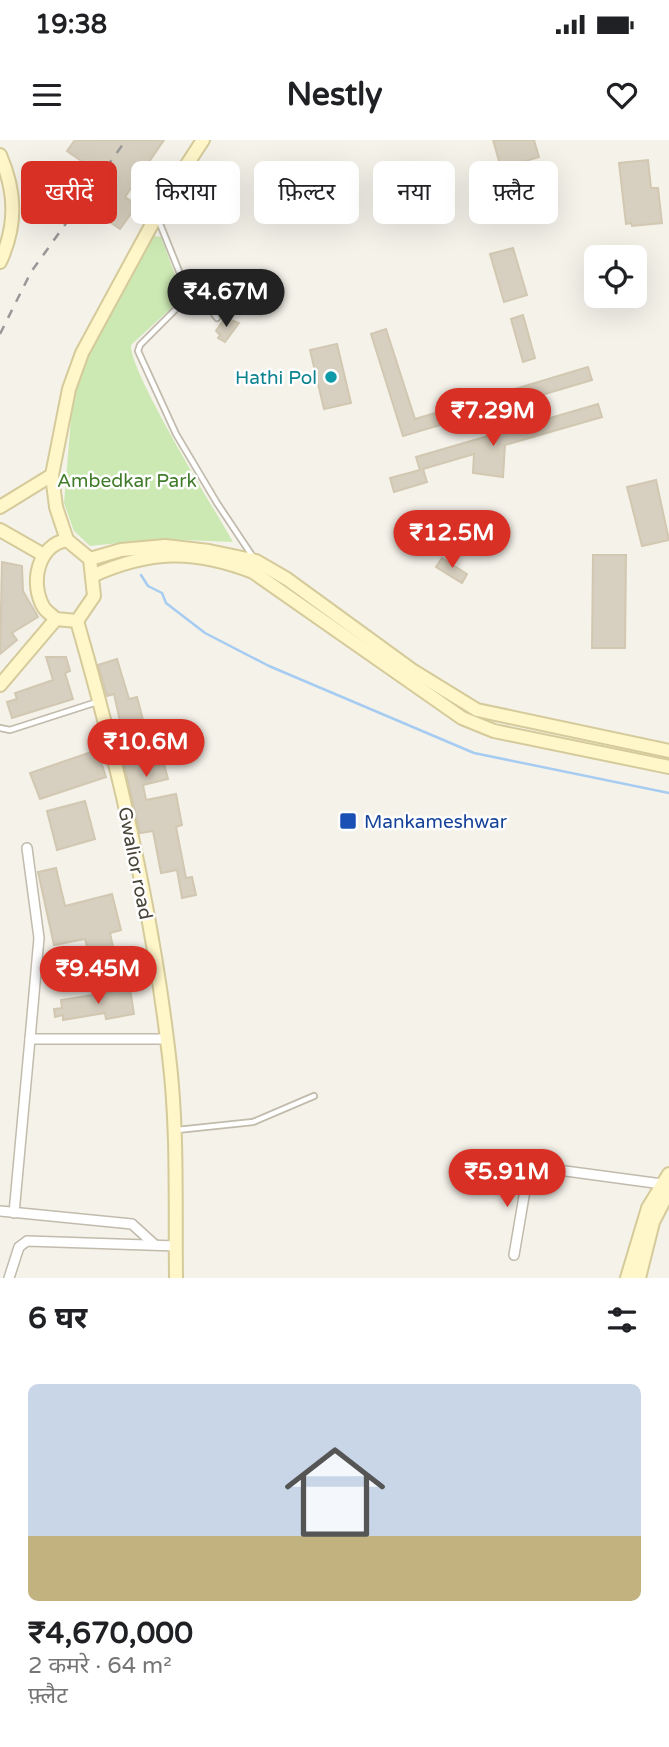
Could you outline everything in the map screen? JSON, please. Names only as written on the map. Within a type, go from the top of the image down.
[{"type":"main road","points":[[190,161],[203,140]]},
{"type":"main road","points":[[0,155],[14,195],[14,208],[8,246],[0,262]]},
{"type":"main road","points":[[67,540],[55,542],[43,554],[38,569],[39,591],[44,608],[56,619],[77,621],[94,596],[90,559],[67,540],[56,508],[52,475],[69,389],[82,353],[151,224]]},
{"type":"main road","points":[[0,507],[52,475]]},
{"type":"main road","points":[[0,530],[43,554]]},
{"type":"main road","points":[[90,559],[121,550],[166,546],[256,561],[287,579],[412,670],[473,715],[494,731],[667,766],[668,750],[473,715],[447,710],[294,600],[243,569],[205,559],[153,555],[123,562],[92,576]]},
{"type":"main road","points":[[0,685],[56,619]]},
{"type":"main road","name":"Gwalior road","points":[[77,621],[101,701],[142,884],[166,1039],[173,1131],[176,1278]]},
{"type":"main road","points":[[627,1278],[648,1208],[667,1183]]},
{"type":"main road","points":[[639,1278],[653,1222],[667,1183]]},
{"type":"street","points":[[14,1213],[39,938],[27,848]]},
{"type":"street","points":[[30,1039],[166,1039]]},
{"type":"street","points":[[476,1159],[667,1183]]},
{"type":"street","points":[[514,1255],[529,1167]]},
{"type":"street","points":[[0,1211],[132,1224],[155,1245]]},
{"type":"street","points":[[9,1278],[19,1247],[27,1241],[176,1246]]},
{"type":"lane","points":[[160,224],[189,296],[208,306],[217,318]]},
{"type":"lane","points":[[189,296],[140,345],[138,355],[176,434],[256,561]]},
{"type":"lane","points":[[0,728],[10,730],[101,701]]},
{"type":"lane","points":[[173,1131],[253,1122],[314,1096]]},
{"type":"green space","name":"Ambedkar Park","points":[[154,236],[161,237],[180,288],[181,299],[131,345],[134,360],[158,410],[233,542],[158,539],[90,546],[74,531],[64,503],[72,406],[80,371]]},
{"type":"building","points":[[75,140],[164,140],[150,161],[131,161],[131,188],[125,197],[131,201],[131,213],[120,229],[112,224],[117,224],[117,161],[81,161],[67,151]]},
{"type":"building","points":[[493,140],[534,140],[539,157],[525,161],[499,161]]},
{"type":"building","points":[[648,160],[651,188],[658,188],[662,223],[632,226],[631,223],[626,224],[619,163]]},
{"type":"building","points":[[513,248],[527,295],[504,302],[490,254]]},
{"type":"building","points":[[523,315],[535,358],[523,362],[511,319]]},
{"type":"building","points":[[225,318],[239,323],[225,342],[218,338],[220,335],[216,331]]},
{"type":"building","points":[[386,329],[415,419],[588,367],[592,380],[403,436],[371,334]]},
{"type":"building","name":"Hathi Pol","points":[[337,344],[351,403],[324,409],[310,350]]},
{"type":"building","points":[[598,404],[602,417],[505,445],[503,477],[473,473],[474,454],[423,469],[427,482],[394,492],[390,478],[420,470],[416,457]]},
{"type":"building","points":[[656,480],[669,540],[642,546],[627,487]]},
{"type":"building","points":[[593,555],[626,555],[625,648],[592,648]]},
{"type":"building","points":[[442,558],[467,574],[462,583],[436,567]]},
{"type":"building","points":[[2,562],[22,566],[23,591],[38,617],[12,633],[17,640],[0,654]]},
{"type":"building","points":[[46,657],[66,657],[70,671],[65,673],[73,699],[12,718],[7,702],[17,699],[15,693],[53,680]]},
{"type":"building","points":[[117,659],[129,699],[137,697],[155,766],[164,764],[168,779],[143,785],[146,800],[176,794],[182,825],[176,827],[186,878],[192,877],[196,895],[182,898],[177,870],[161,873],[153,831],[140,833],[114,723],[120,721],[114,694],[107,696],[98,665]]},
{"type":"building","points":[[97,750],[106,777],[40,799],[30,773]]},
{"type":"building","points":[[85,801],[95,839],[57,850],[47,811]]},
{"type":"building","points":[[56,868],[65,906],[112,894],[121,930],[110,933],[114,952],[127,949],[132,973],[100,980],[93,949],[88,950],[85,939],[54,945],[38,872]]},
{"type":"building","points":[[130,989],[134,1014],[106,1019],[105,1013],[63,1020],[63,1015],[55,1017],[54,1009],[62,1008],[61,1000]]},
{"type":"waterway","points":[[141,575],[148,586],[162,593],[166,603],[205,633],[269,666],[474,753],[669,793]]},
{"type":"railway","points":[[0,334],[31,272],[126,140]]},
{"type":"place","name":"Hathi Pol","points":[[331,377]]},
{"type":"place","name":"Mankameshwar","points":[[348,821]]}]
